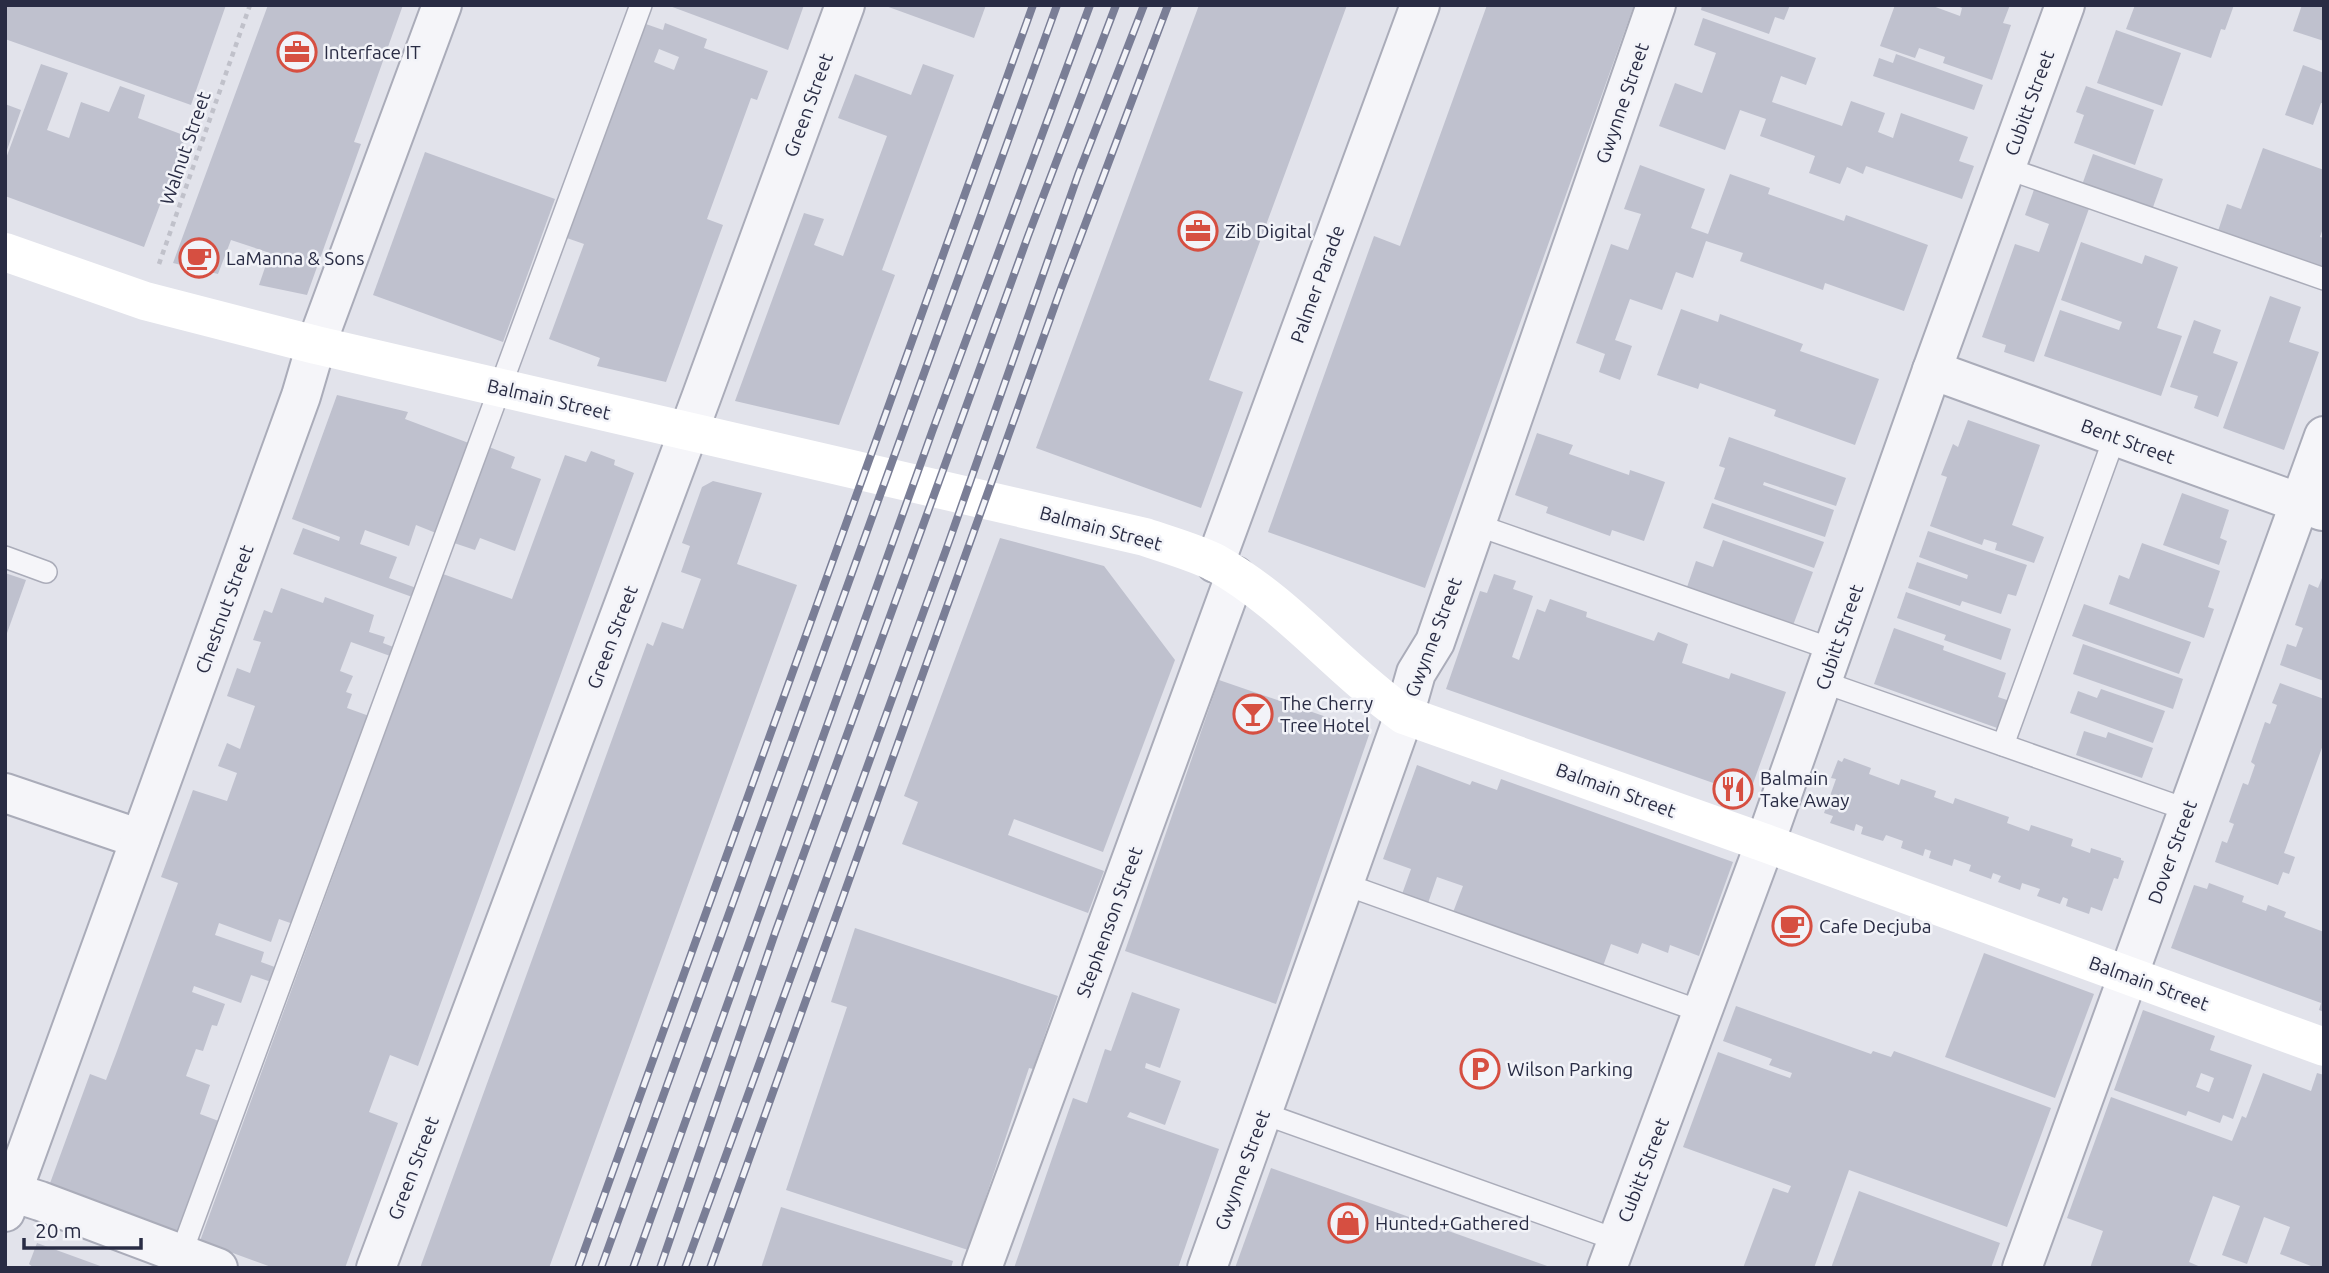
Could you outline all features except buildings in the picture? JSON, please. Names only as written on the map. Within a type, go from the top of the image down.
[{"type":"street","name":"Chestnut Street","points":[[8,1198],[301,396],[316,345],[442,5]]},
{"type":"street","name":"Green Street","points":[[376,1268],[845,5]]},
{"type":"street","name":"Palmer Parade","points":[[1225,570],[1420,5]]},
{"type":"street","name":"Gwynne Street","points":[[1207,1268],[1404,715],[1416,673],[1435,642],[1656,5]]},
{"type":"street","name":"Cubitt Street","points":[[1612,1254],[1765,843],[1932,370],[2065,5]]},
{"type":"street","name":"Balmain Street","points":[[5,252],[145,301],[316,345],[1145,537],[1225,570],[1254,588],[1304,627],[1368,688],[1404,715],[1765,843],[2324,1047]]},
{"type":"street","name":"Bent Street","points":[[1932,370],[2312,507]]},
{"type":"street","name":"Dover Street","points":[[2022,1268],[2188,810],[2312,507],[2324,436]]},
{"type":"street","name":"Stephenson Street","points":[[982,1268],[1225,570]]},
{"type":"street","points":[[5,793],[140,839]]},
{"type":"street","points":[[8,1198],[178,1261],[218,1268]]},
{"type":"lane","points":[[178,1261],[641,5]]},
{"type":"lane","points":[[2006,168],[2324,279]]},
{"type":"lane","points":[[2003,745],[2115,436]]},
{"type":"lane","points":[[1474,524],[1829,666],[2003,745],[2188,810]]},
{"type":"lane","points":[[5,556],[46,572]]},
{"type":"lane","points":[[1344,884],[1702,1013]]},
{"type":"lane","points":[[1262,1113],[1612,1254]]},
{"type":"path","name":"Walnut Street","points":[[145,301],[250,5]]},
{"type":"railway","points":[[578,1268],[1033,5]]},
{"type":"railway","points":[[601,1268],[1057,5]]},
{"type":"railway","points":[[633,1268],[932,432],[1090,5]]},
{"type":"railway","points":[[660,1268],[775,933],[1028,236],[1116,5]]},
{"type":"railway","points":[[685,1268],[946,550],[1078,175],[1144,5]]},
{"type":"railway","points":[[710,1268],[1060,291],[1168,5]]},
{"type":"place","name":"Interface IT","points":[[297,52]]},
{"type":"place","name":"Zib Digital","points":[[1198,231]]},
{"type":"place","name":"LaManna & Sons","points":[[199,258]]},
{"type":"place","name":"The Cherry Tree Hotel","points":[[1253,714]]},
{"type":"place","name":"Balmain Take Away","points":[[1733,789]]},
{"type":"place","name":"Cafe Decjuba","points":[[1792,926]]},
{"type":"place","name":"Wilson Parking","points":[[1480,1069]]},
{"type":"place","name":"Hunted+Gathered","points":[[1348,1223]]}]
